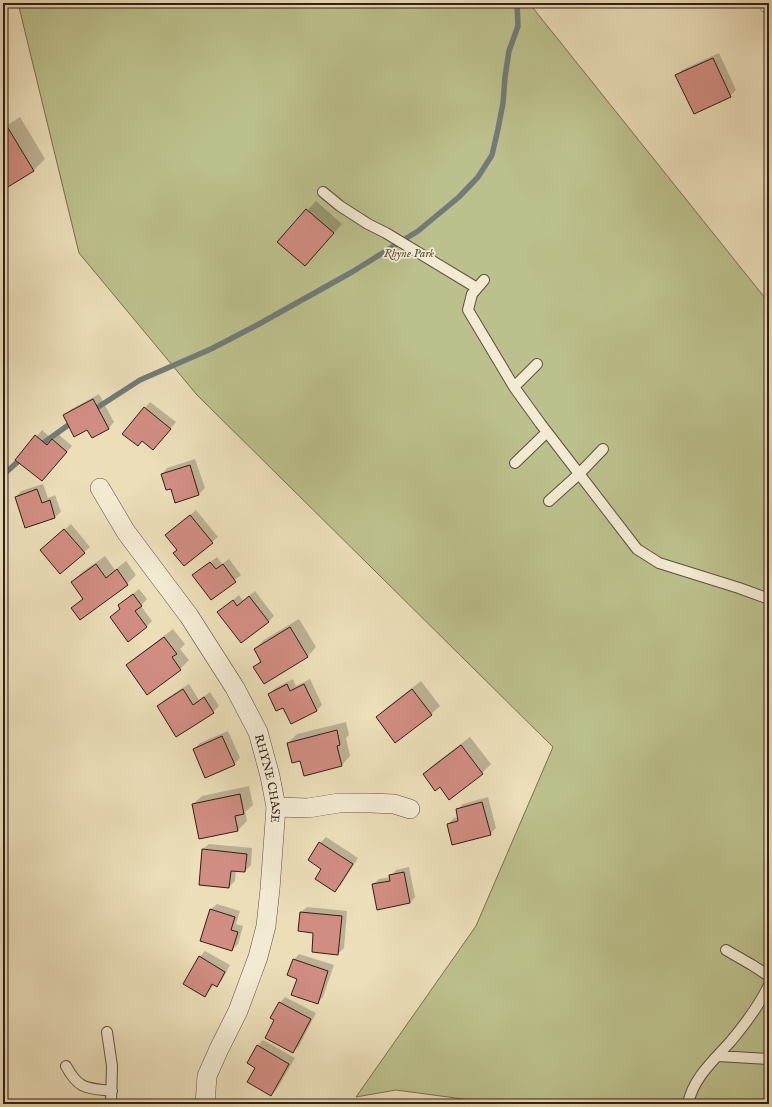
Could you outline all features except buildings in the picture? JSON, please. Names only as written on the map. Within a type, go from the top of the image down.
[{"type":"street","name":"RHYNE CHASE","points":[[100,488],[126,532],[189,616],[235,688],[258,732],[270,776],[276,807],[266,926],[258,957],[238,1011],[207,1076],[205,1104]]},
{"type":"street","points":[[276,807],[308,808],[339,803],[371,803],[394,804],[410,809]]},
{"type":"lane","points":[[323,192],[362,221],[419,252],[477,288]]},
{"type":"lane","points":[[484,280],[472,294],[468,310],[514,387],[637,549],[659,563],[769,599]]},
{"type":"lane","points":[[514,387],[537,364]]},
{"type":"lane","points":[[515,463],[547,432]]},
{"type":"lane","points":[[548,501],[579,474],[603,449]]},
{"type":"lane","points":[[726,950],[752,964],[769,976]]},
{"type":"lane","points":[[688,1104],[692,1090],[700,1077],[752,1015],[769,985]]},
{"type":"lane","points":[[107,1032],[112,1066],[111,1104]]},
{"type":"lane","points":[[718,1056],[769,1059]]},
{"type":"lane","points":[[66,1066],[78,1083],[86,1088],[112,1091]]},
{"type":"green space","name":"Rhyne Park","points":[[18,3],[529,3],[769,303],[769,1104],[500,1104],[396,1090],[356,1097],[476,926],[553,747],[197,395],[79,253]]},
{"type":"waterway","points":[[92,411],[140,380],[211,349],[352,272],[418,231],[459,197],[478,177],[492,155],[503,103],[509,51],[518,26],[517,3]]},
{"type":"waterway","points":[[39,446],[74,421]]},
{"type":"waterway","points":[[3,475],[22,458]]}]
